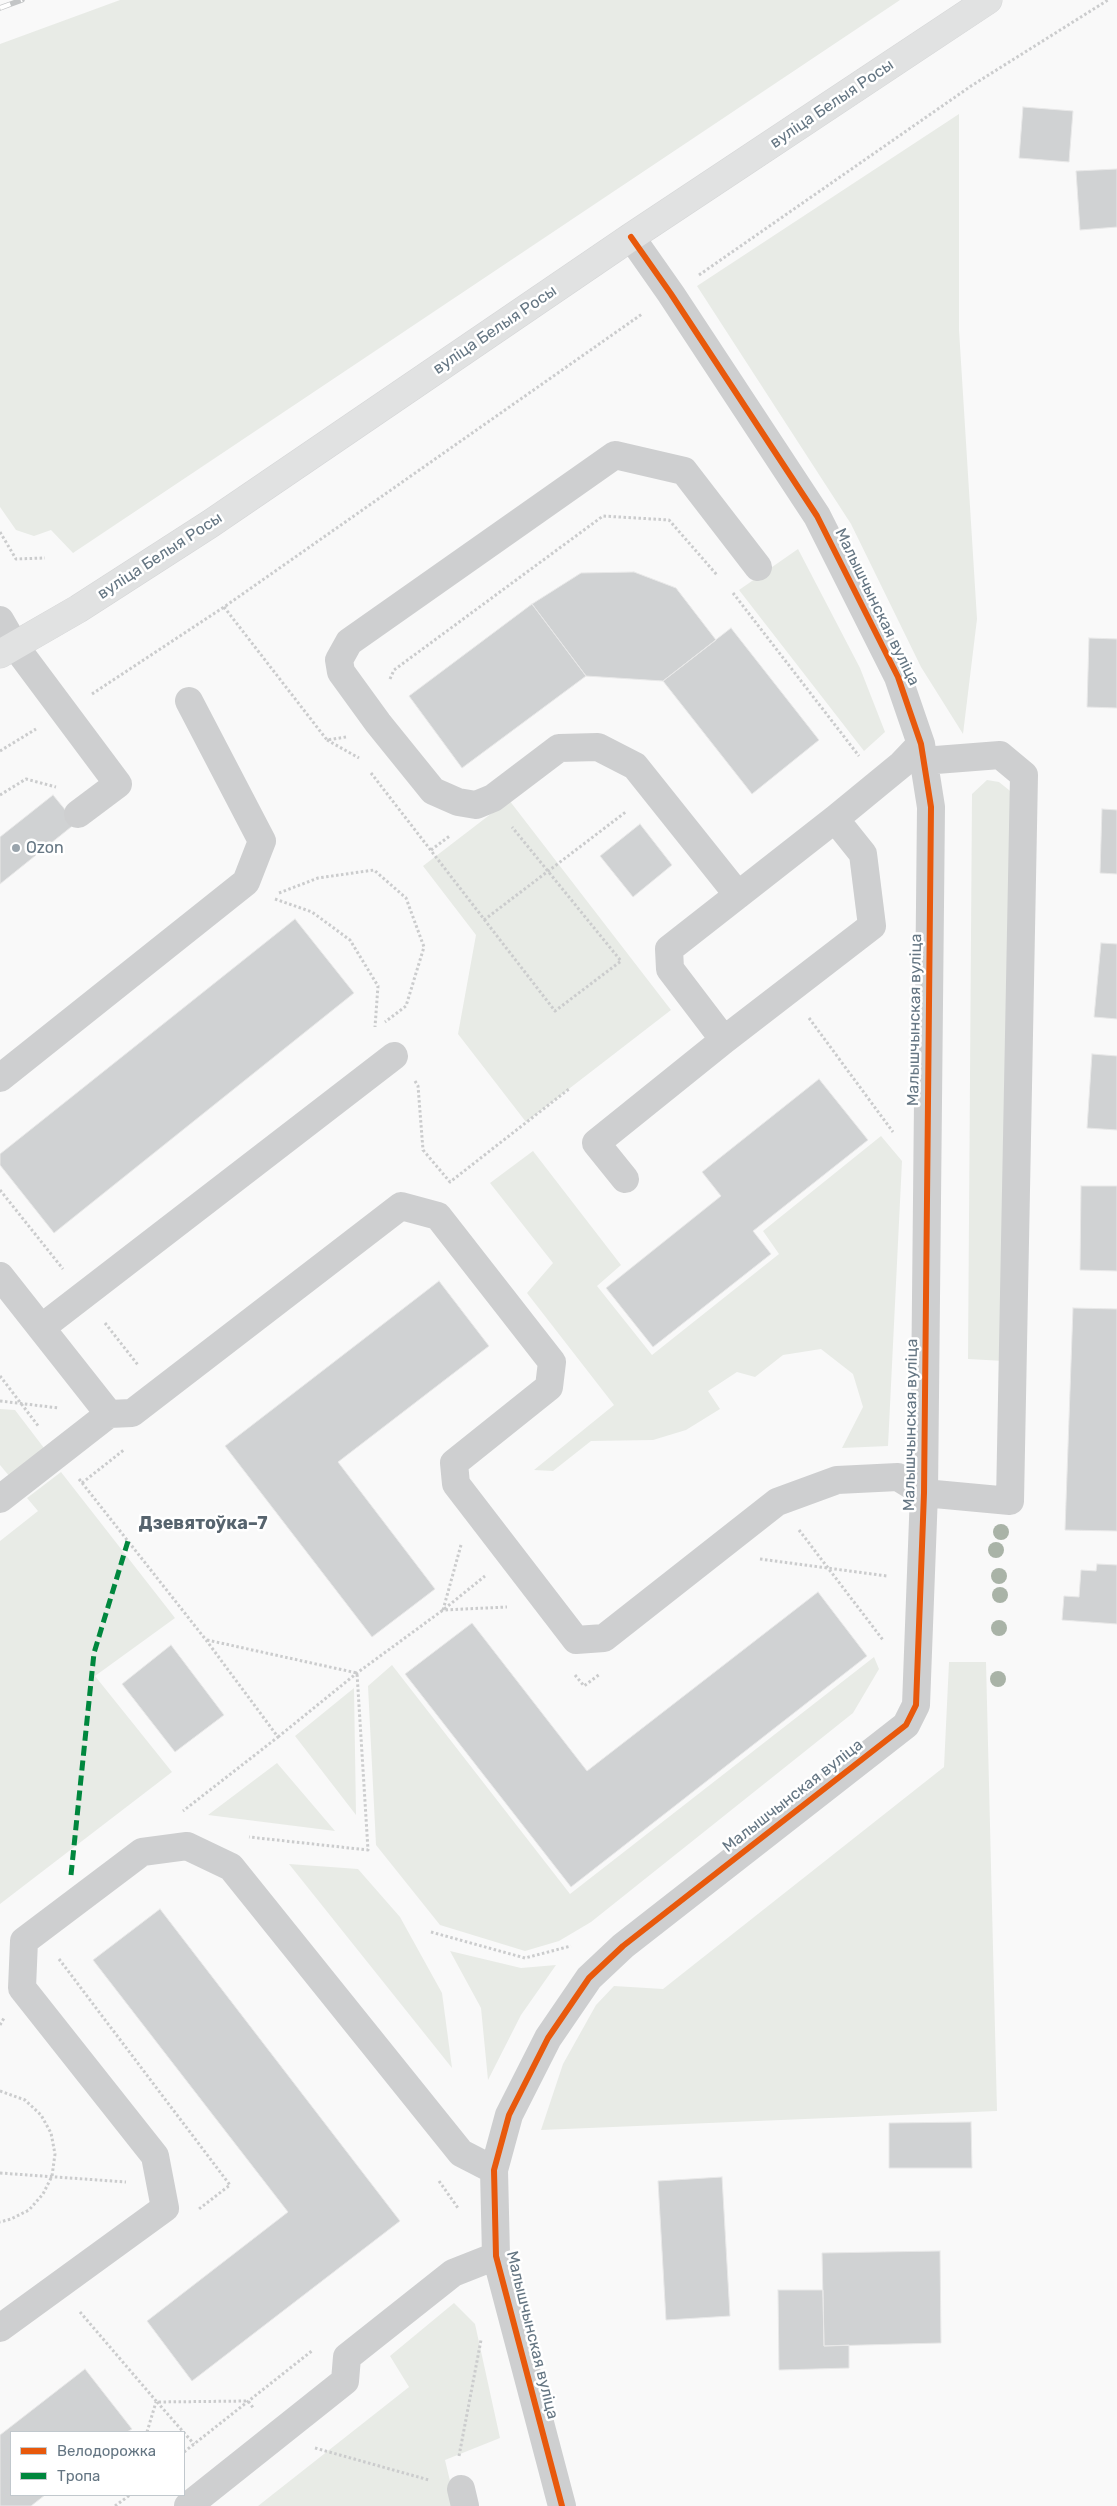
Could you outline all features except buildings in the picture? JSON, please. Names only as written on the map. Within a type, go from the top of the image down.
[{"type":"main road","name":"вуліца Белыя Росы","points":[[8,650],[78,609],[210,524],[631,237],[988,0]]},
{"type":"street","name":"Малышчынская вуліца","points":[[562,2506],[496,2256],[494,2170],[514,2106],[548,2038],[589,1978],[623,1946],[906,1725],[916,1704],[924,1493],[931,807],[922,752],[898,677],[816,516],[671,294],[631,237]]},
{"type":"street","points":[[738,895],[635,766],[598,746],[559,748],[493,798],[476,805],[458,802],[433,791],[378,723],[341,672],[339,660],[349,642],[615,455],[684,471],[758,567]]},
{"type":"street","points":[[0,620],[8,650],[65,711],[118,784],[78,814]]},
{"type":"street","points":[[0,1078],[246,882],[262,840],[189,701]]},
{"type":"street","points":[[0,1499],[109,1414],[132,1413],[401,1206],[438,1216],[552,1362],[549,1387],[454,1463],[456,1484],[508,1555],[576,1640],[604,1638],[777,1502],[837,1480],[898,1477],[924,1493],[1010,1501],[1024,775],[1000,755],[922,752],[902,764],[669,949],[670,969],[724,1040]]},
{"type":"street","points":[[625,1179],[596,1143],[724,1040],[872,926],[863,854],[835,819]]},
{"type":"street","points":[[41,1328],[394,1056]]},
{"type":"street","points":[[0,1276],[109,1414]]},
{"type":"street","points":[[0,2328],[165,2208],[155,2156],[22,1988],[24,1941],[142,1852],[187,1846],[231,1867],[461,2153],[494,2170]]},
{"type":"street","points":[[188,2506],[344,2382],[347,2357],[453,2273],[496,2256]]},
{"type":"path","points":[[0,751],[224,608],[971,86],[1108,0]]},
{"type":"path","points":[[388,683],[394,670],[603,516],[668,520],[729,588],[878,783]]},
{"type":"path","points":[[0,532],[16,559],[45,558]]},
{"type":"path","points":[[729,588],[758,567]]},
{"type":"path","points":[[224,608],[327,740],[359,758],[555,1011],[621,961],[550,872],[507,822]]},
{"type":"path","points":[[327,740],[364,734],[378,723]]},
{"type":"path","points":[[0,796],[26,779],[55,786],[78,814]]},
{"type":"path","points":[[484,920],[550,872],[630,809]]},
{"type":"path","points":[[431,850],[453,834]]},
{"type":"path","points":[[374,870],[406,898],[424,947],[406,1006],[374,1031],[378,986],[350,940],[312,912],[268,897],[318,878],[374,870]]},
{"type":"path","points":[[789,990],[897,1138]]},
{"type":"path","points":[[394,1056],[418,1086],[423,1150],[450,1182],[569,1089]]},
{"type":"path","points":[[0,1190],[160,1392]]},
{"type":"path","points":[[63,1269],[71,1263]]},
{"type":"path","points":[[0,1376],[206,1640],[278,1737]]},
{"type":"path","points":[[0,1402],[109,1414]]},
{"type":"path","points":[[777,1502],[888,1646]]},
{"type":"path","points":[[443,1610],[463,1536]]},
{"type":"path","points":[[177,1815],[358,1673],[443,1610],[508,1555]]},
{"type":"path","points":[[443,1610],[510,1607]]},
{"type":"path","points":[[206,1640],[358,1673]]},
{"type":"path","points":[[240,1836],[368,1850],[358,1673]]},
{"type":"path","points":[[431,1932],[525,1958],[576,1945]]},
{"type":"path","points":[[57,1956],[230,2185],[191,2215]]},
{"type":"path","points":[[0,2090],[25,2100],[41,2115],[51,2134],[54,2147],[52,2176],[43,2194],[29,2210],[11,2220],[0,2222]]},
{"type":"path","points":[[0,2173],[52,2176],[161,2187]]},
{"type":"path","points":[[433,2174],[458,2205],[459,2213]]},
{"type":"path","points":[[54,2288],[74,2305],[183,2431]]},
{"type":"path","points":[[157,2402],[248,2401],[274,2437],[463,2498],[458,2458],[483,2334]]},
{"type":"path","points":[[147,2431],[157,2402]]},
{"type":"path","points":[[185,2434],[194,2444]]},
{"type":"path","points":[[115,2506],[127,2496]]},
{"type":"shaded area","points":[[120,0],[900,0],[73,553],[51,530],[34,536],[16,530],[0,507],[0,44]]},
{"type":"shaded area","points":[[959,114],[959,330],[977,619],[963,734],[921,667],[851,524],[697,286]]},
{"type":"shaded area","points":[[798,549],[860,668],[885,732],[864,751],[739,590]]},
{"type":"shaded area","points":[[987,780],[999,782],[1014,794],[1004,1361],[968,1359],[972,794]]},
{"type":"shaded area","points":[[509,800],[671,1010],[526,1122],[458,1034],[476,935],[423,866]]},
{"type":"shaded area","points":[[881,1136],[902,1161],[888,1446],[842,1448],[863,1407],[853,1374],[821,1349],[783,1355],[755,1377],[737,1372],[708,1391],[720,1409],[686,1430],[653,1440],[591,1441],[553,1471],[534,1470],[614,1405],[527,1293],[553,1263],[490,1183],[533,1151],[621,1265],[597,1286],[652,1355],[779,1254],[763,1231]]},
{"type":"shaded area","points":[[0,1409],[15,1410],[44,1448],[10,1477],[0,1465]]},
{"type":"shaded area","points":[[61,1472],[175,1618],[95,1676],[172,1772],[0,1904],[0,1541],[38,1511],[27,1498]]},
{"type":"shaded area","points":[[874,1657],[879,1669],[853,1713],[591,1922],[559,1941],[525,1951],[440,1925],[376,1845],[368,1686],[392,1665],[570,1894]]},
{"type":"shaded area","points":[[949,1662],[986,1662],[997,2111],[541,2130],[563,2064],[596,2005],[614,1986],[663,1989],[944,1767]]},
{"type":"shaded area","points":[[354,1688],[356,1815],[295,1736]]},
{"type":"shaded area","points":[[277,1763],[335,1831],[208,1815]]},
{"type":"shaded area","points":[[289,1864],[358,1869],[400,1917],[442,1993],[452,2068]]},
{"type":"shaded area","points":[[450,1951],[521,1968],[556,1965],[521,2015],[488,2080],[481,2008]]},
{"type":"shaded area","points":[[454,2303],[475,2324],[500,2438],[445,2460],[456,2506],[258,2506],[409,2387],[390,2356]]},
{"type":"railway","points":[[0,8],[22,0]]},
{"type":"marked path","points":[[71,1875],[94,1653],[128,1541]]},
{"type":"cycle path","points":[[562,2506],[496,2256],[494,2170],[509,2115],[548,2038],[589,1978],[623,1946],[906,1725],[916,1705],[924,1493],[931,807],[921,744],[898,677],[817,516],[671,294],[631,237]]},
{"type":"place","name":"Ozon","points":[[16,848]]},
{"type":"district","name":"Дзевятоўка–7","points":[[203,1524]]}]
